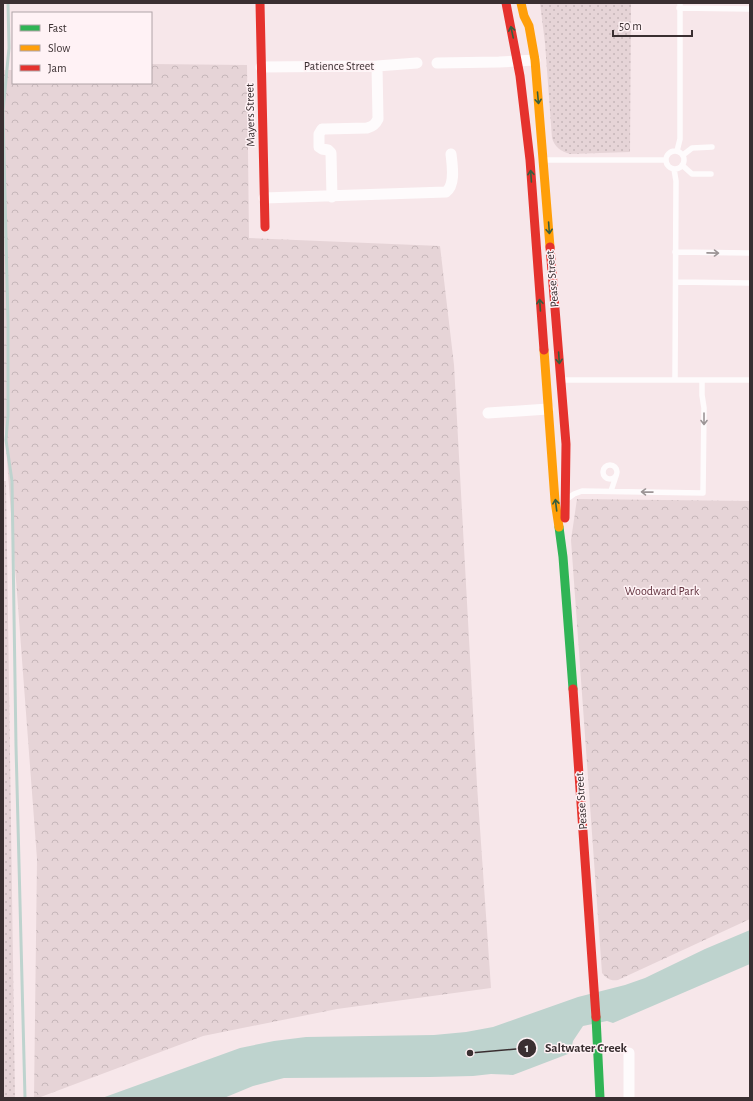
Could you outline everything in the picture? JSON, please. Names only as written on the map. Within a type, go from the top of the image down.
[{"type":"street","name":"Mayers Street","points":[[260,3],[265,227]]},
{"type":"street","name":"Pease Street","points":[[506,3],[518,61],[530,160],[555,501],[563,557],[594,983],[600,1098]]},
{"type":"street","name":"Pease Street","points":[[521,3],[524,16],[529,26],[534,60],[544,160],[566,444],[563,557]]},
{"type":"street","points":[[529,3],[529,26]]},
{"type":"street","points":[[437,63],[534,60]]},
{"type":"street","name":"Patience Street","points":[[261,67],[377,66],[417,63]]},
{"type":"street","points":[[332,197],[331,153],[328,150],[319,147],[319,134],[322,129],[325,128],[367,128],[372,127],[376,123],[378,119],[377,66]]},
{"type":"street","points":[[264,198],[332,197],[446,192],[452,184],[451,154]]},
{"type":"street","points":[[488,413],[548,409]]},
{"type":"street","name":"Pease Street","points":[[597,1044],[604,1098]]},
{"type":"street","points":[[629,1098],[630,1053]]},
{"type":"lane","points":[[677,151],[680,139],[680,6],[750,9]]},
{"type":"lane","points":[[683,155],[692,148],[712,147]]},
{"type":"lane","points":[[677,151],[683,155],[684,160],[680,167],[674,169],[669,167],[666,160],[670,152],[677,151]]},
{"type":"lane","points":[[530,160],[666,160]]},
{"type":"lane","points":[[682,165],[692,174],[711,174]]},
{"type":"lane","points":[[674,169],[676,181],[675,380]]},
{"type":"lane","points":[[675,252],[750,253]]},
{"type":"lane","points":[[676,282],[750,282]]},
{"type":"lane","points":[[546,380],[750,380]]},
{"type":"lane","points":[[565,500],[582,491],[703,493],[704,406],[702,380]]},
{"type":"lane","points":[[611,492],[616,476]]},
{"type":"green space","points":[[540,3],[631,3],[630,152],[570,154],[563,152],[556,146],[552,138],[545,43]]},
{"type":"green space","points":[[152,64],[247,65],[249,238],[440,246],[454,365],[477,785],[491,988],[337,1009],[203,1036],[38,1098],[34,1098],[37,859],[3,407],[3,70],[12,70],[12,84],[152,84]]},
{"type":"green space","points":[[3,481],[6,481],[15,1098],[3,1098]]},
{"type":"green space","name":"Woodward Park","points":[[577,499],[750,501],[750,919],[618,980],[609,979],[602,973],[571,540]]},
{"type":"shaded area","points":[[750,930],[750,964],[613,1023],[607,1021],[583,1026],[573,1041],[571,1050],[568,1054],[513,1075],[491,1074],[430,1077],[284,1078],[253,1086],[224,1098],[102,1098],[240,1048],[274,1041],[306,1037],[434,1035],[466,1032],[493,1027],[578,997],[625,985],[645,978],[705,949]]},
{"type":"waterway","points":[[8,3],[9,48],[3,111],[8,323],[8,416],[6,440],[12,481],[16,746],[25,1098]]},
{"type":"traffic: fast","points":[[559,527],[563,557],[573,689]]},
{"type":"traffic: fast","points":[[596,1017],[600,1098]]},
{"type":"traffic: slow","points":[[521,3],[524,16],[529,26],[535,60],[550,247]]},
{"type":"traffic: slow","points":[[544,350],[555,501],[559,527]]},
{"type":"traffic: jam","points":[[260,3],[265,227]]},
{"type":"traffic: jam","points":[[506,3],[520,76],[530,160],[544,350]]},
{"type":"traffic: jam","points":[[550,247],[566,444],[565,518]]},
{"type":"traffic: jam","points":[[573,689],[596,1017]]},
{"type":"place","name":"Saltwater Creek","points":[[470,1053]]}]
